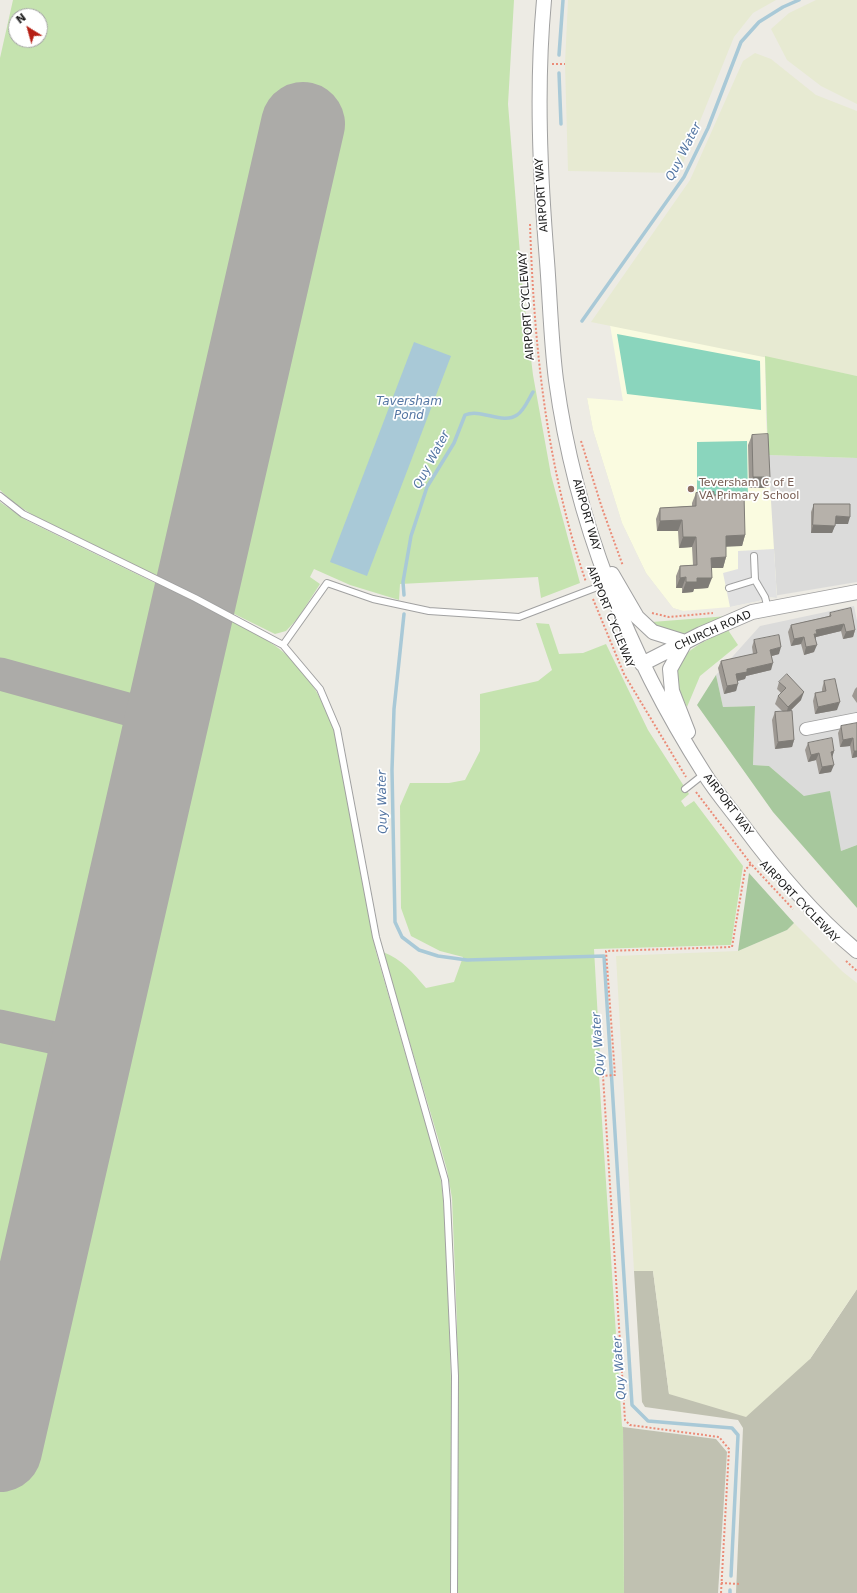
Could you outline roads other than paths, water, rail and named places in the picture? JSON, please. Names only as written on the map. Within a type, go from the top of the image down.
[{"type":"street","name":"AIRPORT WAY","points":[[544,0],[539,52],[540,175],[556,380],[572,464],[592,541],[642,664],[704,774],[764,854],[798,893],[857,951]]},
{"type":"street","points":[[592,541],[637,617],[653,632],[685,642],[670,669],[672,691],[704,774]]},
{"type":"street","name":"CHURCH ROAD","points":[[642,664],[685,642],[752,612],[857,592]]},
{"type":"street","points":[[806,729],[857,719]]},
{"type":"lane","points":[[0,496],[23,514],[208,604],[283,645],[320,689],[337,729],[376,937],[445,1180],[449,1230],[455,1376],[454,1593]]},
{"type":"lane","points":[[754,556],[755,580],[765,597],[768,609]]},
{"type":"lane","points":[[729,588],[755,580]]},
{"type":"lane","points":[[283,645],[327,583],[373,599],[429,611],[520,617],[608,583]]},
{"type":"lane","points":[[685,789],[704,774]]},
{"type":"water","name":"Taversham Pond","points":[[414,342],[451,356],[367,576],[330,562]]},
{"type":"waterway","points":[[559,55],[563,0]]},
{"type":"waterway","name":"Quy Water","points":[[582,321],[684,177],[708,128],[741,42],[759,22],[783,7],[799,0]]},
{"type":"waterway","points":[[559,73],[561,124]]},
{"type":"waterway","name":"Quy Water","points":[[404,595],[403,582],[411,536],[427,487],[454,443],[465,415],[478,413],[498,418],[511,418],[522,411],[533,392]]},
{"type":"waterway","name":"Quy Water","points":[[404,614],[394,709],[392,770],[395,922],[402,937],[419,950],[438,956],[467,960],[604,956],[632,1405],[648,1421],[732,1428],[738,1435],[731,1576]]},
{"type":"place","name":"Teversham C of E VA Primary School","points":[[691,489]]}]
